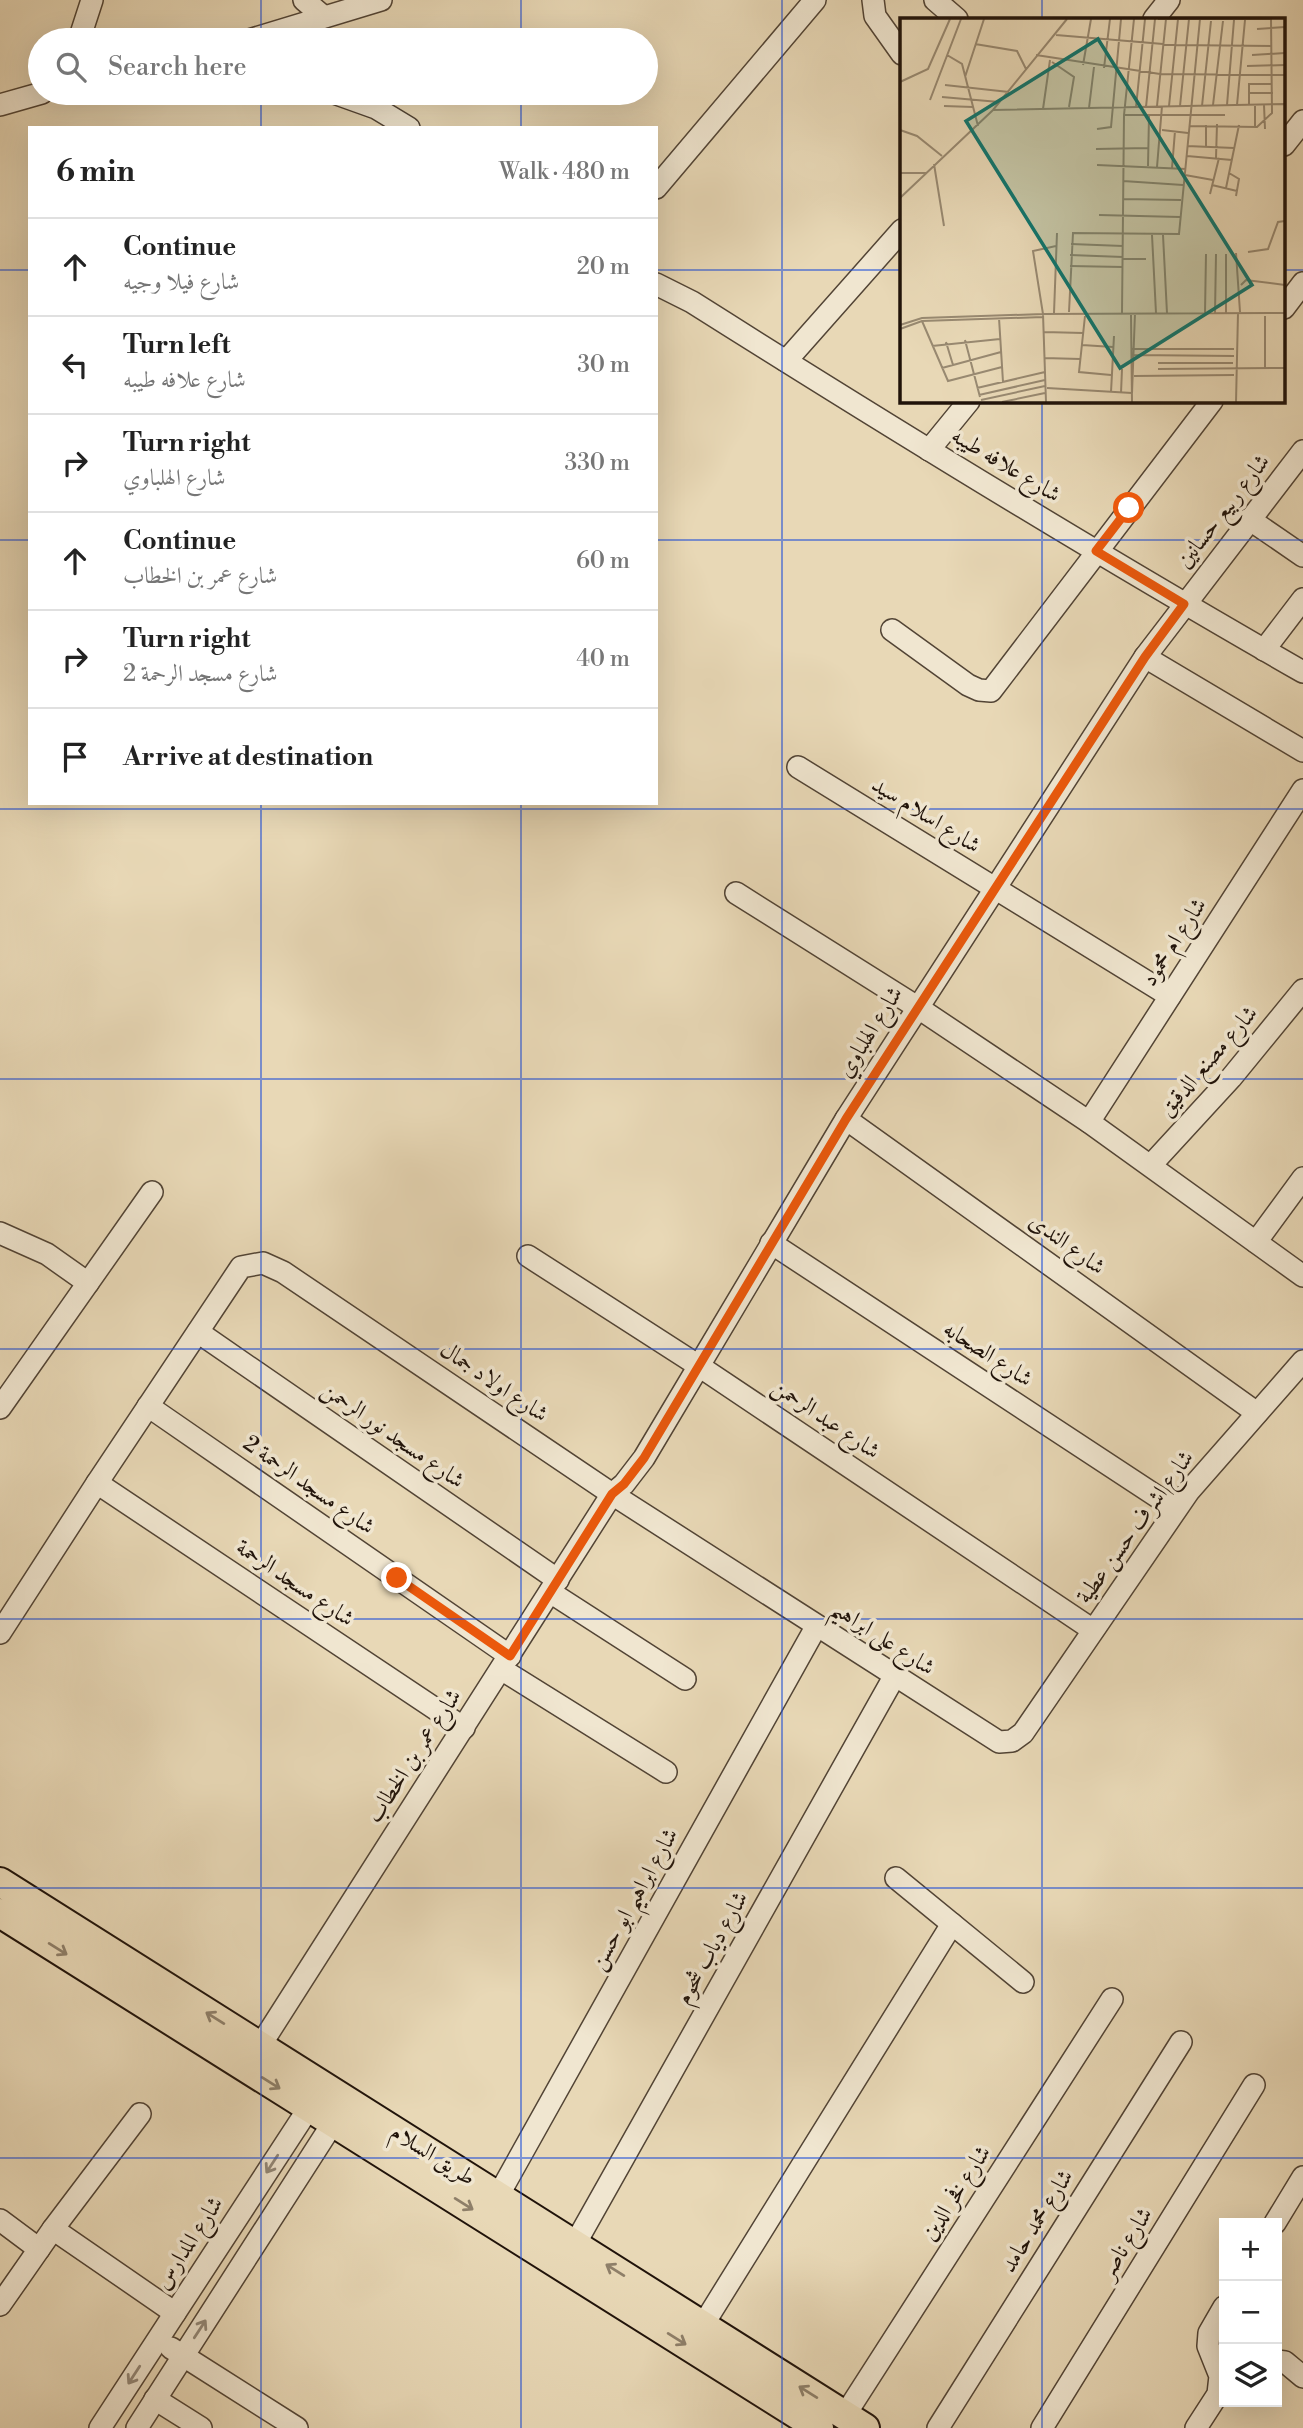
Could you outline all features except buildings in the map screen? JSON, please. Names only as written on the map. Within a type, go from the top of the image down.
[{"type":"main road","name":"طريق السلام","points":[[0,1882],[260,2046],[316,2097]]},
{"type":"main road","name":"طريق السلام","points":[[0,1913],[340,2112],[819,2428]]},
{"type":"main road","name":"طريق السلام","points":[[340,2112],[498,2196],[855,2422]]},
{"type":"street","points":[[83,28],[92,0]]},
{"type":"street","points":[[304,0],[324,18]]},
{"type":"street","points":[[290,28],[381,0]]},
{"type":"street","points":[[658,186],[816,0]]},
{"type":"street","points":[[873,0],[875,16],[900,51]]},
{"type":"street","points":[[934,0],[956,18]]},
{"type":"street","points":[[1155,18],[1169,0]]},
{"type":"street","points":[[0,105],[28,97]]},
{"type":"street","points":[[368,105],[406,126]]},
{"type":"street","points":[[1286,142],[1303,121]]},
{"type":"street","points":[[786,361],[900,232]]},
{"type":"street","name":"شارع علافه طيبه","points":[[658,285],[692,302],[929,450],[1184,604],[1303,672]]},
{"type":"street","points":[[929,450],[969,402]]},
{"type":"street","points":[[892,630],[968,685],[991,691],[1211,402]]},
{"type":"street","name":"شارع ربيع حسانين","points":[[1184,604],[1303,451]]},
{"type":"street","points":[[1249,519],[1303,556]]},
{"type":"street","points":[[1264,650],[1303,598]]},
{"type":"street","name":"شارع الهلباوي","points":[[612,1494],[624,1484],[644,1458],[846,1119],[1145,657],[1184,604]]},
{"type":"street","points":[[1145,657],[1303,751]]},
{"type":"street","name":"شارع اسلام سيد","points":[[797,767],[1170,996]]},
{"type":"street","name":"شارع ام محمود","points":[[1089,1122],[1303,790]]},
{"type":"street","points":[[736,893],[917,1007],[1089,1122],[1303,1276]]},
{"type":"street","name":"شارع مصنع الدقيق","points":[[1151,1165],[1239,1069],[1303,990]]},
{"type":"street","name":"شارع الندى","points":[[846,1119],[1257,1413]]},
{"type":"street","points":[[1256,1242],[1303,1178]]},
{"type":"street","points":[[0,1408],[152,1192]]},
{"type":"street","points":[[0,1233],[47,1254],[88,1283]]},
{"type":"street","name":"شارع الصحابه","points":[[771,1243],[1176,1509]]},
{"type":"street","name":"شارع عبد الرحمن","points":[[528,1256],[698,1366],[1093,1630]]},
{"type":"street","name":"شارع اولاد جمال","points":[[0,1633],[241,1267],[263,1263],[283,1272],[612,1494]]},
{"type":"street","name":"شارع مسجد نور الرحمن","points":[[198,1332],[685,1679]]},
{"type":"street","name":"شارع اشرف حسن عطية","points":[[1093,1630],[1189,1491],[1303,1361]]},
{"type":"street","name":"شارع مسجد الرحمة 2","points":[[148,1406],[505,1662],[666,1772]]},
{"type":"street","name":"شارع مسجد الرحمة","points":[[97,1483],[464,1728]]},
{"type":"street","name":"شارع عمر بن الخطاب","points":[[260,2046],[612,1494]]},
{"type":"street","name":"شارع على ابراهيم","points":[[612,1494],[999,1742],[1012,1741],[1023,1733],[1093,1630]]},
{"type":"street","name":"شارع ابراهيم ابو حسن","points":[[498,2196],[816,1627]]},
{"type":"street","name":"شارع دياب شحوم","points":[[575,2244],[894,1677]]},
{"type":"street","points":[[896,1878],[1023,1982]]},
{"type":"street","points":[[703,2325],[952,1924]]},
{"type":"street","name":"شارع فخر الدين","points":[[855,2422],[1112,1998]]},
{"type":"street","name":"شارع محمد حامد","points":[[938,2428],[1181,2042]]},
{"type":"street","name":"شارع ناصر","points":[[1042,2428],[1254,2085]]},
{"type":"street","name":"شارع المدارس","points":[[100,2428],[316,2097]]},
{"type":"street","points":[[137,2428],[340,2112]]},
{"type":"street","points":[[0,2305],[139,2113]]},
{"type":"street","points":[[1278,2218],[1303,2177]]},
{"type":"street","points":[[0,2220],[39,2249]]},
{"type":"street","points":[[53,2229],[175,2313]]},
{"type":"street","points":[[1219,2316],[1209,2333],[1208,2346],[1219,2370]]},
{"type":"street","points":[[158,2339],[182,2357],[297,2428]]},
{"type":"street","points":[[1282,2362],[1303,2377]]},
{"type":"street","points":[[1196,2428],[1219,2390]]},
{"type":"street","points":[[155,2399],[201,2428]]},
{"type":"route","points":[[397,1578],[510,1656],[612,1494],[635,1472],[644,1458],[846,1119],[917,1007],[1145,657],[1184,604],[1096,551],[1129,508]]}]
